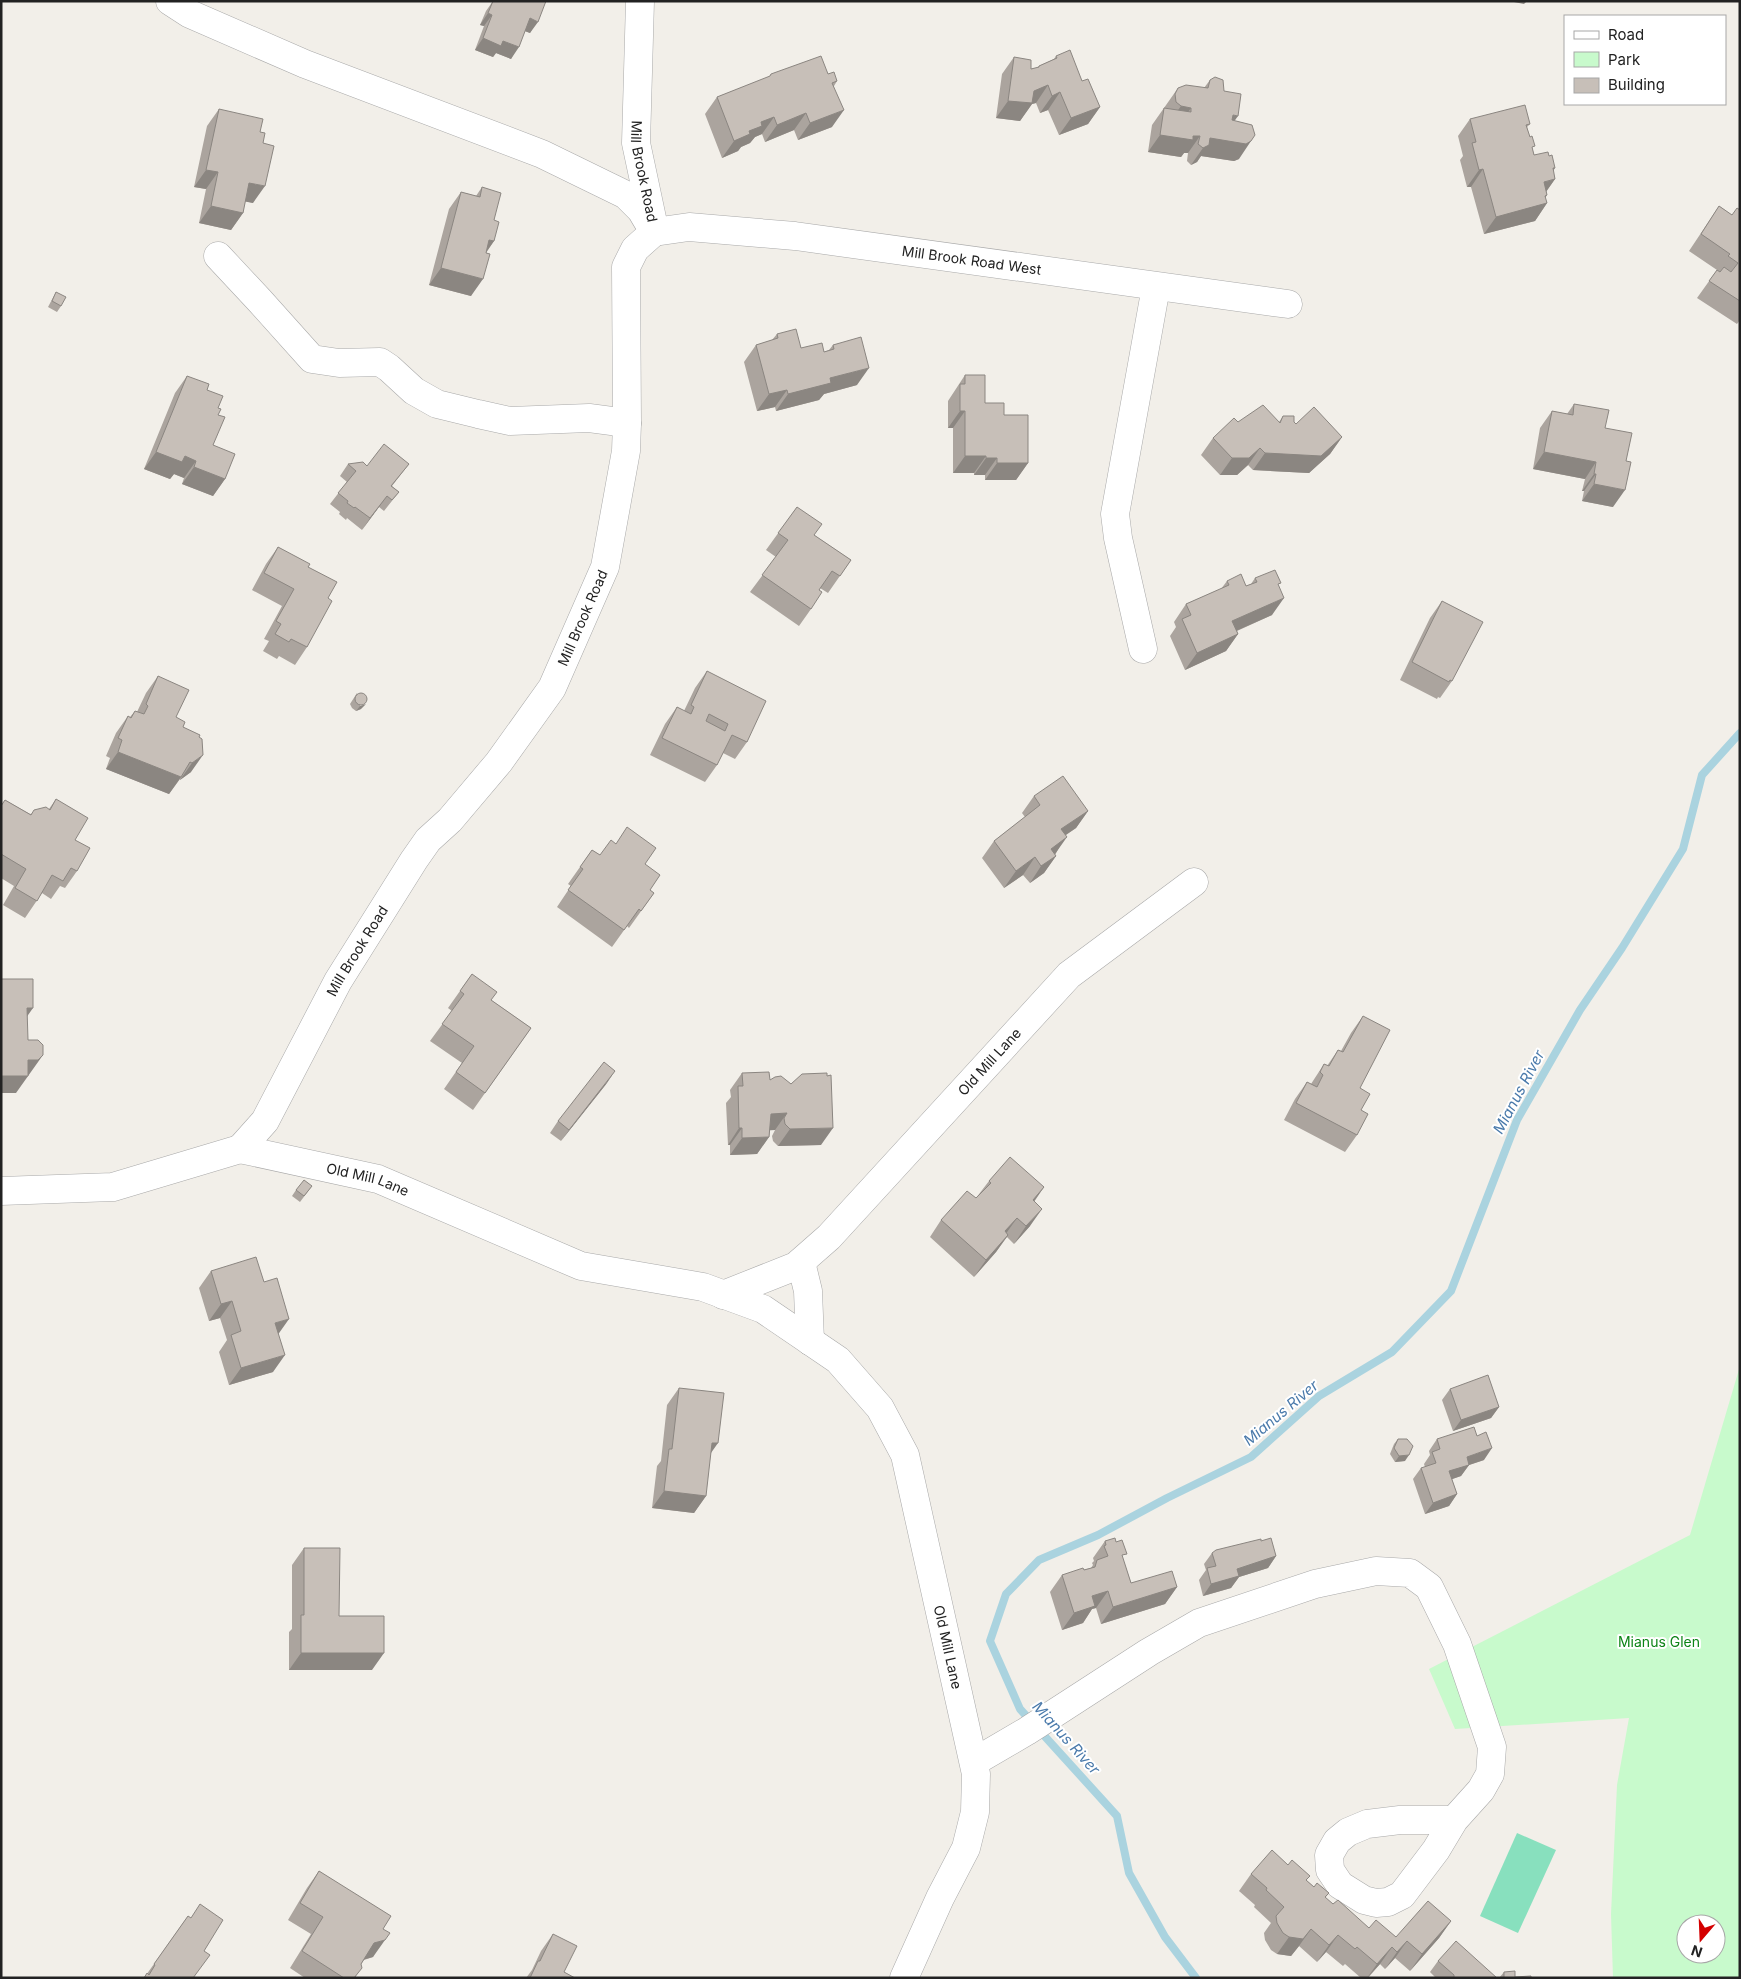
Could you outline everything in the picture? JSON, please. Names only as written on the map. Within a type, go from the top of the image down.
[{"type":"street","points":[[170,1],[190,14],[305,64],[542,154],[626,194],[641,210],[654,232]]},
{"type":"street","name":"Mill Brook Road","points":[[240,1149],[265,1121],[338,981],[414,860],[428,840],[450,820],[499,762],[552,688],[605,567],[626,451],[626,267],[635,249],[654,232],[636,143],[640,1]]},
{"type":"street","name":"Mill Brook Road West","points":[[654,232],[689,227],[795,236],[1288,304]]},
{"type":"street","points":[[218,256],[312,359],[339,363],[380,362],[414,391],[437,404],[510,421],[589,418],[627,423]]},
{"type":"street","points":[[1143,649],[1118,538],[1115,514],[1156,287]]},
{"type":"street","name":"Old Mill Lane","points":[[723,1295],[802,1262],[828,1238],[1069,975],[1194,882]]},
{"type":"street","name":"Old Mill Lane","points":[[1,1192],[113,1187],[240,1149],[378,1179],[581,1266],[703,1287],[762,1309],[838,1360],[880,1408],[905,1455],[976,1774],[975,1812],[966,1848],[940,1898],[904,1978]]},
{"type":"street","points":[[802,1262],[808,1290],[810,1341]]},
{"type":"street","points":[[974,1762],[1149,1652],[1199,1624],[1315,1584],[1376,1570],[1410,1573],[1428,1587],[1457,1644],[1492,1747],[1490,1774],[1481,1790],[1454,1820]]},
{"type":"green space","name":"Mianus Glen","points":[[1740,1366],[1740,1978],[1613,1978],[1611,1914],[1617,1785],[1629,1718],[1455,1729],[1429,1669],[1690,1535]]},
{"type":"green space","points":[[1517,1833],[1556,1850],[1518,1933],[1480,1916]]},
{"type":"building","points":[[493,1],[546,1],[538,22],[530,18],[519,47],[503,41],[501,46],[483,38],[492,15],[488,13]]},
{"type":"building","points":[[1070,50],[1082,81],[1088,79],[1100,107],[1071,118],[1060,92],[1052,96],[1048,85],[1034,91],[1032,103],[1008,101],[1014,57],[1031,60],[1031,69],[1039,67]]},
{"type":"building","points":[[821,56],[828,74],[834,72],[837,81],[832,83],[844,110],[810,123],[806,113],[777,125],[774,117],[761,122],[762,126],[749,131],[750,134],[734,141],[717,97],[771,74]]},
{"type":"building","points":[[1215,77],[1223,80],[1224,91],[1241,94],[1238,116],[1233,115],[1232,120],[1252,125],[1255,135],[1251,141],[1246,144],[1210,138],[1209,145],[1203,148],[1198,144],[1200,136],[1193,136],[1193,140],[1160,135],[1164,108],[1191,112],[1191,108],[1181,106],[1176,102],[1175,94],[1178,88],[1186,85],[1208,88],[1210,80]]},
{"type":"building","points":[[1525,105],[1530,124],[1526,125],[1535,146],[1532,147],[1534,155],[1548,152],[1549,156],[1552,155],[1555,179],[1544,182],[1547,203],[1496,217],[1483,169],[1479,170],[1472,143],[1476,142],[1470,119]]},
{"type":"building","points":[[219,109],[263,119],[260,132],[265,133],[263,143],[274,146],[265,186],[249,183],[243,213],[211,206],[218,172],[206,170]]},
{"type":"building","points":[[482,187],[501,193],[494,220],[499,222],[494,241],[489,240],[486,253],[490,254],[483,279],[441,268],[461,192],[480,197]]},
{"type":"building","points":[[1719,206],[1732,215],[1737,208],[1740,210],[1740,301],[1709,281],[1717,270],[1720,272],[1724,267],[1731,272],[1738,263],[1728,256],[1730,254],[1701,234]]},
{"type":"building","points":[[56,292],[66,297],[61,306],[52,301]]},
{"type":"building","points":[[796,329],[801,348],[822,343],[824,352],[834,349],[833,345],[861,337],[869,368],[830,378],[831,383],[788,394],[787,390],[769,394],[756,345],[778,338],[777,334]]},
{"type":"building","points":[[965,375],[985,375],[985,403],[1004,403],[1004,415],[1028,415],[1028,463],[997,463],[997,458],[965,456],[965,411],[960,411],[960,384],[965,384]]},
{"type":"building","points":[[187,376],[209,384],[207,390],[223,396],[218,408],[221,409],[218,415],[225,417],[213,445],[235,454],[225,479],[194,467],[196,461],[185,456],[182,462],[156,452]]},
{"type":"building","points":[[1574,404],[1609,410],[1605,428],[1632,433],[1626,461],[1631,462],[1625,490],[1594,484],[1596,462],[1544,452],[1552,411],[1573,415]]},
{"type":"building","points":[[1263,405],[1280,423],[1283,416],[1294,416],[1296,424],[1314,407],[1342,437],[1321,456],[1265,453],[1260,448],[1249,458],[1232,458],[1213,438],[1234,418],[1238,422]]},
{"type":"building","points":[[384,444],[409,464],[391,486],[399,492],[392,500],[387,496],[370,518],[347,503],[348,501],[338,493],[356,471],[348,464],[363,462],[367,466]]},
{"type":"building","points":[[797,507],[822,524],[814,535],[851,560],[840,576],[832,571],[819,590],[822,592],[811,609],[762,575],[788,540],[778,533]]},
{"type":"building","points":[[278,547],[310,564],[308,567],[337,582],[328,598],[332,601],[307,647],[291,639],[289,642],[275,634],[281,624],[276,621],[294,589],[264,573]]},
{"type":"building","points":[[1275,570],[1281,583],[1278,584],[1284,598],[1232,621],[1238,634],[1197,653],[1182,619],[1191,615],[1186,604],[1229,585],[1227,581],[1241,574],[1246,586],[1257,582],[1255,578]]},
{"type":"building","points":[[1442,601],[1483,622],[1452,681],[1450,680],[1449,682],[1412,662]]},
{"type":"building","points":[[707,671],[766,701],[747,742],[732,735],[717,765],[662,738],[677,707],[691,714],[694,707],[691,705]],"holes":[[[709,714],[728,724],[725,731],[706,721]]]},
{"type":"building","points":[[158,676],[189,690],[176,717],[185,722],[183,727],[200,735],[199,737],[202,739],[203,755],[192,763],[190,762],[181,777],[118,752],[122,740],[118,738],[128,716],[131,718],[135,711],[144,714],[148,706],[146,704]]},
{"type":"building","points":[[359,693],[363,693],[367,699],[363,705],[359,705],[355,701],[355,697]]},
{"type":"building","points":[[1063,776],[1088,811],[1061,829],[1067,837],[1051,849],[1056,856],[1041,866],[1035,857],[1016,871],[994,841],[1040,805],[1034,796]]},
{"type":"building","points":[[56,799],[88,818],[75,840],[90,848],[77,871],[71,868],[63,881],[52,875],[37,901],[15,888],[26,869],[1,854],[1,806],[5,800],[31,815],[34,810],[46,807],[50,810]]},
{"type":"building","points":[[627,827],[656,848],[645,864],[660,875],[650,890],[654,893],[641,911],[639,909],[624,930],[568,890],[583,869],[580,867],[592,850],[600,855],[611,840],[616,844]]},
{"type":"building","points":[[472,974],[497,992],[491,1000],[531,1028],[485,1093],[456,1072],[474,1046],[442,1024],[464,994],[460,991]]},
{"type":"building","points":[[1,979],[33,979],[33,1008],[27,1008],[28,1040],[38,1040],[43,1045],[43,1055],[38,1060],[28,1060],[28,1076],[1,1076]]},
{"type":"building","points":[[1363,1016],[1390,1030],[1360,1088],[1370,1094],[1361,1110],[1368,1114],[1357,1135],[1296,1103],[1307,1082],[1317,1087],[1323,1075],[1320,1072],[1324,1064],[1329,1066],[1338,1050],[1343,1052]]},
{"type":"building","points":[[604,1062],[615,1071],[569,1130],[558,1121]]},
{"type":"building","points":[[769,1072],[770,1080],[781,1076],[791,1084],[802,1074],[827,1073],[827,1076],[831,1075],[833,1128],[790,1129],[785,1124],[784,1118],[787,1113],[771,1114],[769,1137],[742,1138],[742,1128],[739,1128],[738,1086],[743,1086],[742,1073]]},
{"type":"building","points":[[1010,1157],[1044,1187],[1033,1200],[1042,1209],[1026,1226],[1017,1218],[1005,1231],[1008,1235],[986,1260],[941,1220],[967,1191],[976,1198],[991,1183],[989,1181]]},
{"type":"building","points":[[304,1180],[312,1186],[304,1196],[296,1190]]},
{"type":"building","points":[[256,1257],[264,1282],[277,1278],[289,1319],[275,1323],[285,1355],[241,1368],[231,1335],[241,1331],[232,1301],[221,1304],[211,1271]]},
{"type":"building","points":[[1488,1375],[1499,1407],[1461,1420],[1450,1389]]},
{"type":"building","points":[[679,1388],[724,1393],[718,1443],[712,1443],[706,1496],[664,1491],[669,1449],[672,1449]]},
{"type":"building","points":[[1474,1427],[1477,1436],[1486,1432],[1492,1448],[1467,1457],[1469,1465],[1449,1471],[1457,1494],[1433,1503],[1421,1468],[1436,1463],[1432,1452],[1440,1449],[1437,1439]]},
{"type":"building","points":[[1398,1439],[1407,1439],[1413,1446],[1409,1455],[1399,1456],[1394,1448]]},
{"type":"building","points":[[1115,1538],[1116,1542],[1122,1540],[1127,1554],[1122,1555],[1131,1583],[1172,1571],[1177,1587],[1113,1607],[1108,1591],[1092,1596],[1095,1606],[1074,1613],[1062,1575],[1083,1568],[1084,1570],[1095,1567],[1097,1560],[1108,1556],[1104,1546],[1106,1545],[1105,1541]]},
{"type":"building","points":[[1271,1538],[1276,1556],[1237,1569],[1239,1576],[1211,1584],[1207,1568],[1216,1566],[1212,1553],[1216,1550]]},
{"type":"building","points":[[304,1548],[340,1548],[339,1616],[384,1616],[384,1653],[301,1653],[301,1615],[304,1615]]},
{"type":"building","points":[[1272,1850],[1288,1865],[1292,1860],[1310,1876],[1306,1880],[1314,1887],[1317,1883],[1329,1893],[1325,1897],[1333,1904],[1338,1900],[1369,1928],[1376,1920],[1396,1937],[1428,1901],[1451,1921],[1422,1954],[1407,1941],[1397,1952],[1392,1947],[1377,1964],[1357,1947],[1355,1949],[1338,1935],[1329,1945],[1311,1929],[1303,1939],[1289,1937],[1283,1933],[1277,1923],[1276,1916],[1284,1907],[1251,1874]]},
{"type":"building","points":[[319,1871],[391,1916],[383,1929],[390,1933],[385,1940],[374,1943],[361,1964],[362,1968],[354,1978],[344,1978],[302,1951],[323,1917],[300,1903]]},
{"type":"building","points":[[200,1904],[223,1920],[204,1951],[210,1955],[193,1978],[144,1978],[147,1973],[149,1975],[154,1964],[188,1916],[191,1918]]},
{"type":"building","points":[[553,1934],[577,1946],[564,1972],[575,1978],[530,1978],[538,1961],[540,1961]]},
{"type":"building","points":[[1456,1941],[1497,1978],[1454,1978],[1454,1975],[1438,1961]]},
{"type":"building","points":[[1515,1971],[1515,1977],[1531,1976],[1531,1978],[1504,1978],[1504,1972]]},
{"type":"waterway","name":"Mianus River","points":[[1196,1978],[1165,1937],[1129,1873],[1117,1816],[1020,1709],[990,1641],[1006,1594],[1039,1560],[1098,1535],[1167,1498],[1251,1457],[1319,1396],[1392,1352],[1451,1291],[1517,1120],[1580,1010],[1622,948],[1683,849],[1702,775],[1740,733]]}]
